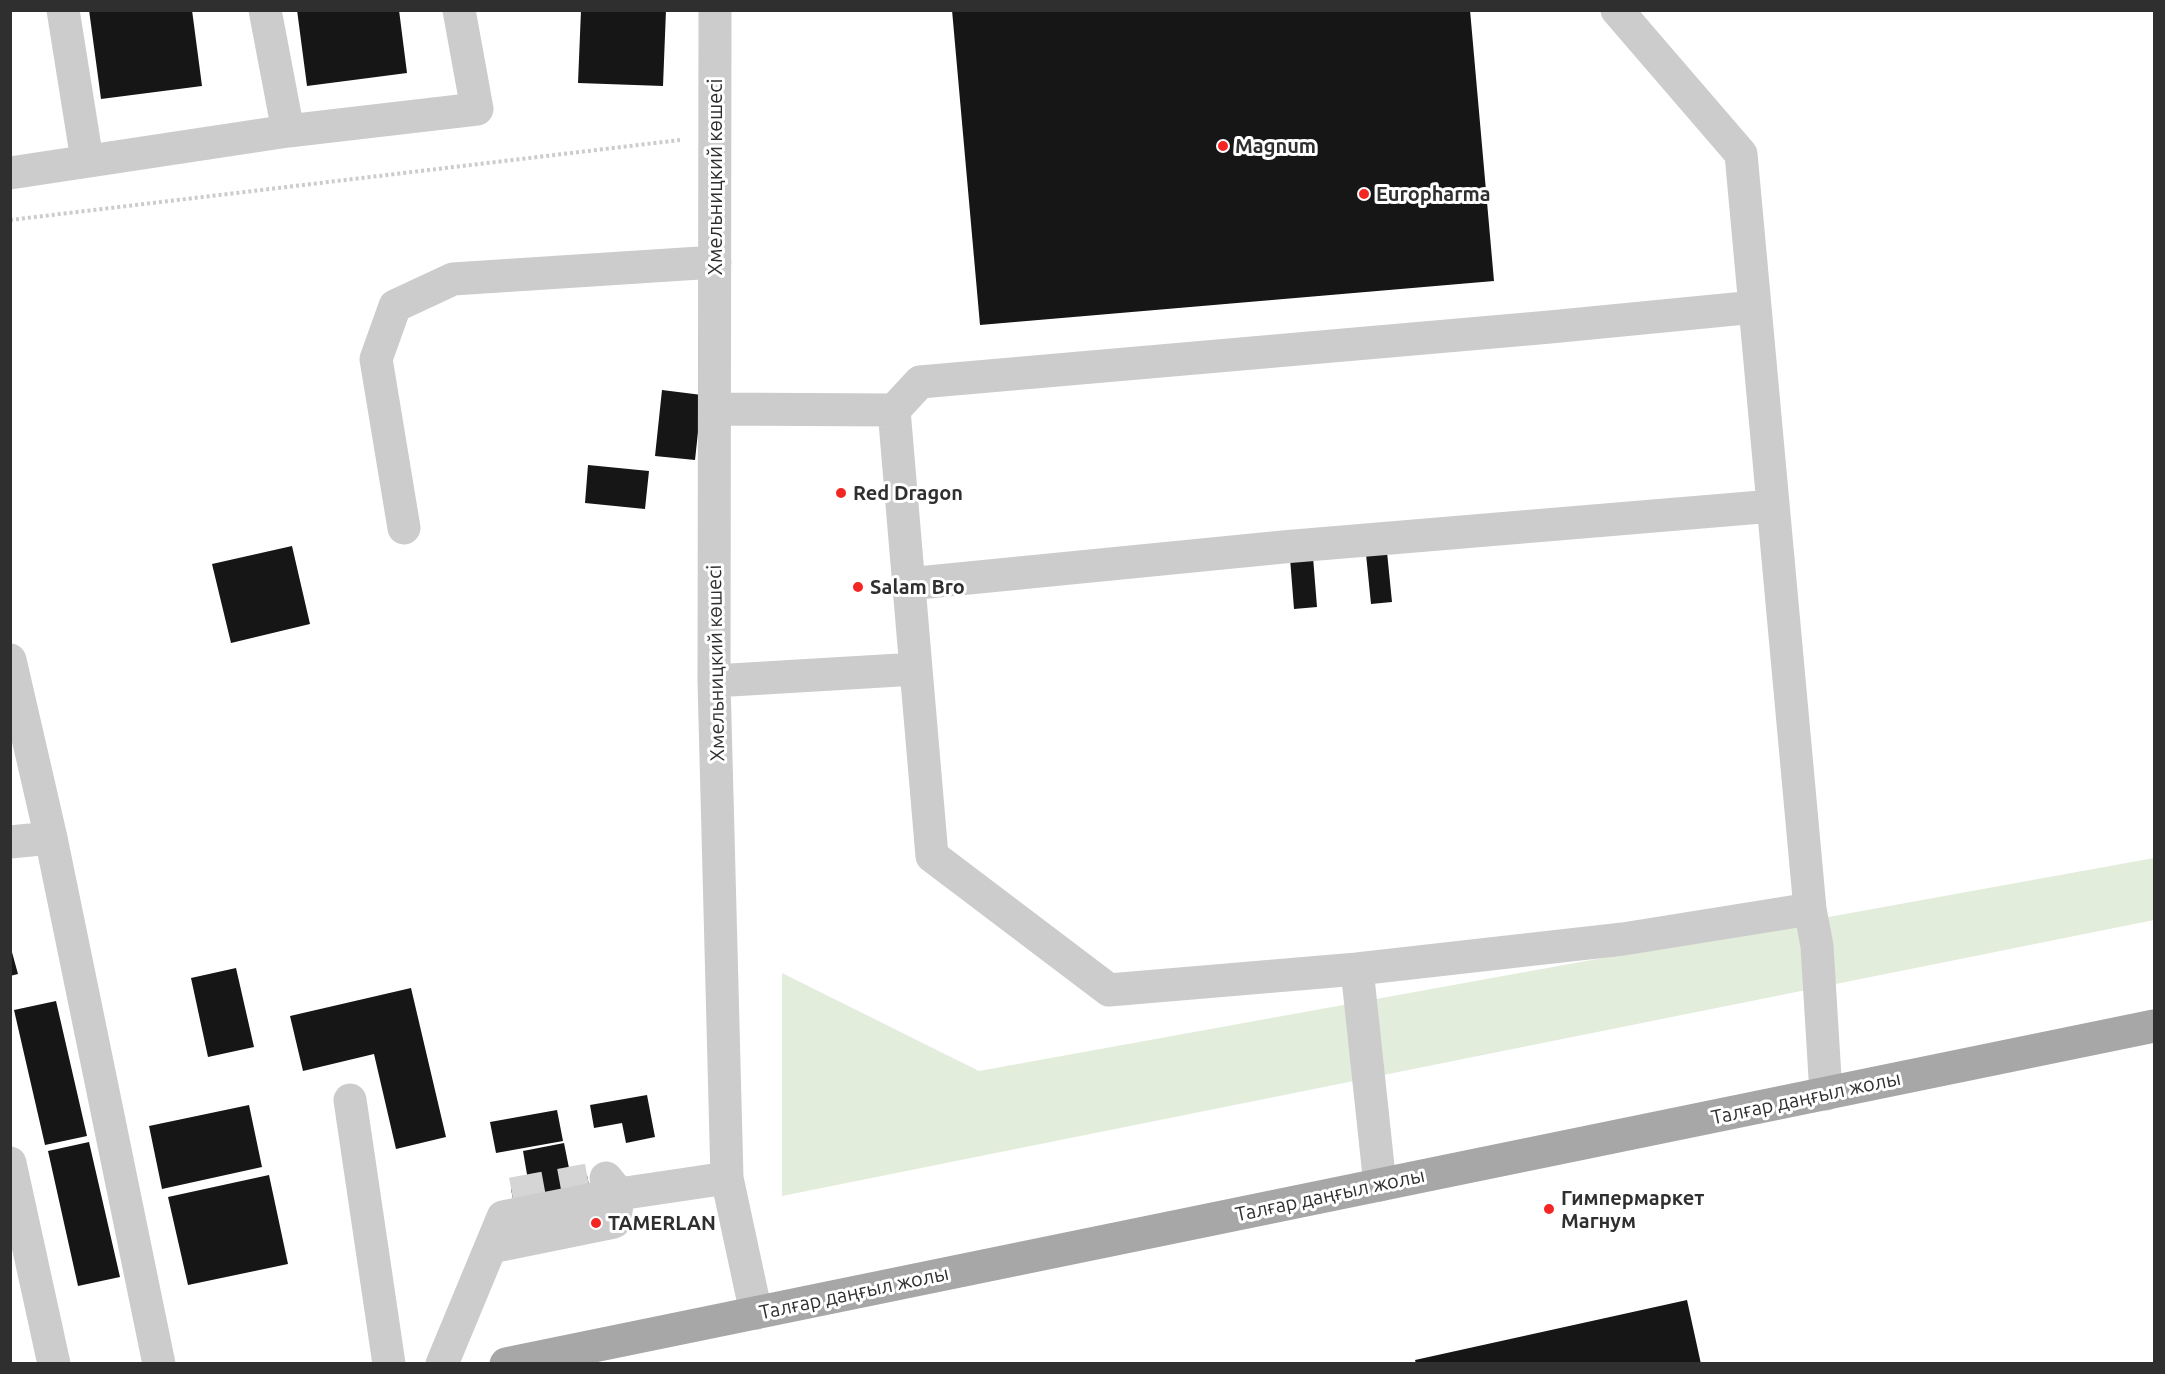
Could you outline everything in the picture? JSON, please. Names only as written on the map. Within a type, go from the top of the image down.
[{"type":"main road","name":"Талғар даңғыл жолы","points":[[506,1364],[2154,1026]]},
{"type":"street","points":[[63,10],[87,160]]},
{"type":"street","points":[[265,10],[288,131]]},
{"type":"street","points":[[10,172],[288,131],[477,109],[459,10]]},
{"type":"street","name":"Хмельницкий көшесі","points":[[715,10],[714,681],[727,1178],[756,1313]]},
{"type":"street","points":[[1617,10],[1741,154],[1810,909],[1817,946],[1827,1094]]},
{"type":"street","points":[[404,528],[376,359],[395,306],[453,279],[715,262]]},
{"type":"street","points":[[715,409],[894,410],[920,382],[1755,307]]},
{"type":"street","points":[[894,410],[932,856],[1108,990],[1357,969],[1623,939],[1810,909]]},
{"type":"street","points":[[908,584],[1272,548],[1773,506]]},
{"type":"street","points":[[10,660],[51,838],[159,1364]]},
{"type":"street","points":[[714,681],[916,669]]},
{"type":"street","points":[[10,842],[51,838]]},
{"type":"street","points":[[1357,969],[1380,1185]]},
{"type":"street","points":[[350,1100],[389,1364]]},
{"type":"street","points":[[10,1163],[21,1262],[54,1364]]},
{"type":"street","points":[[491,1247],[615,1222],[619,1194],[604,1177],[588,1180]]},
{"type":"street","points":[[442,1364],[507,1206],[619,1194],[727,1178]]},
{"type":"path","points":[[10,220],[690,139]]},
{"type":"green space","points":[[2154,858],[2154,920],[782,1196],[782,973],[979,1071]]},
{"type":"building","points":[[89,10],[192,10],[202,86],[101,99]]},
{"type":"building","points":[[297,10],[399,10],[407,73],[307,86]]},
{"type":"building","points":[[581,10],[666,10],[663,86],[578,83]]},
{"type":"building","name":"Magnum","points":[[952,10],[1470,10],[1494,281],[980,325]]},
{"type":"building","points":[[662,390],[702,395],[695,460],[655,456]]},
{"type":"building","points":[[588,465],[649,471],[645,509],[585,503]]},
{"type":"building","points":[[292,546],[310,624],[231,643],[212,564]]},
{"type":"building","points":[[1387,552],[1392,602],[1371,604],[1366,554]]},
{"type":"building","points":[[1313,557],[1317,607],[1294,609],[1290,558]]},
{"type":"building","points":[[10,945],[18,974],[10,976]]},
{"type":"building","points":[[236,968],[254,1047],[208,1057],[191,978]]},
{"type":"building","points":[[411,988],[446,1137],[396,1149],[374,1054],[303,1071],[290,1016]]},
{"type":"building","points":[[56,1001],[87,1136],[45,1145],[14,1010]]},
{"type":"building","points":[[647,1095],[655,1137],[626,1143],[622,1123],[594,1128],[590,1105]]},
{"type":"building","points":[[249,1105],[262,1167],[162,1189],[149,1126]]},
{"type":"building","points":[[557,1110],[563,1141],[496,1153],[490,1122]]},
{"type":"building","points":[[89,1142],[120,1277],[78,1286],[48,1151]]},
{"type":"building","points":[[564,1143],[571,1178],[587,1175],[591,1195],[515,1209],[511,1189],[529,1186],[523,1151]]},
{"type":"building","points":[[269,1175],[288,1264],[188,1285],[168,1197]]},
{"type":"building","points":[[1687,1300],[1701,1364],[1416,1364],[1415,1360]]},
{"type":"tunnel","points":[[512,1194],[588,1180]]},
{"type":"place","name":"Magnum","points":[[1223,146]]},
{"type":"place","name":"Europharma","points":[[1364,194]]},
{"type":"place","name":"Red Dragon","points":[[841,493]]},
{"type":"place","name":"Salam Bro","points":[[858,587]]},
{"type":"place","name":"Гимпермаркет Магнум","points":[[1549,1209]]},
{"type":"place","name":"TAMERLAN","points":[[596,1223]]}]
